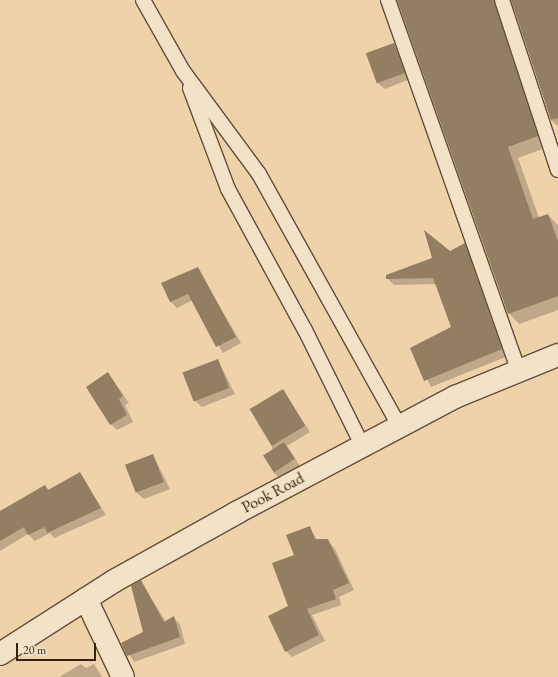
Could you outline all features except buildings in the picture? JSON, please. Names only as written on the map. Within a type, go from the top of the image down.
[{"type":"street","name":"Pook Road","points":[[0,654],[86,599],[362,445],[398,426],[519,370],[558,355]]},
{"type":"street","points":[[86,599],[123,677]]},
{"type":"lane","points":[[143,0],[183,71],[259,174],[398,426]]},
{"type":"lane","points":[[388,0],[519,370]]},
{"type":"lane","points":[[502,0],[558,170]]},
{"type":"lane","points":[[183,71],[228,189],[305,330],[362,445]]}]
